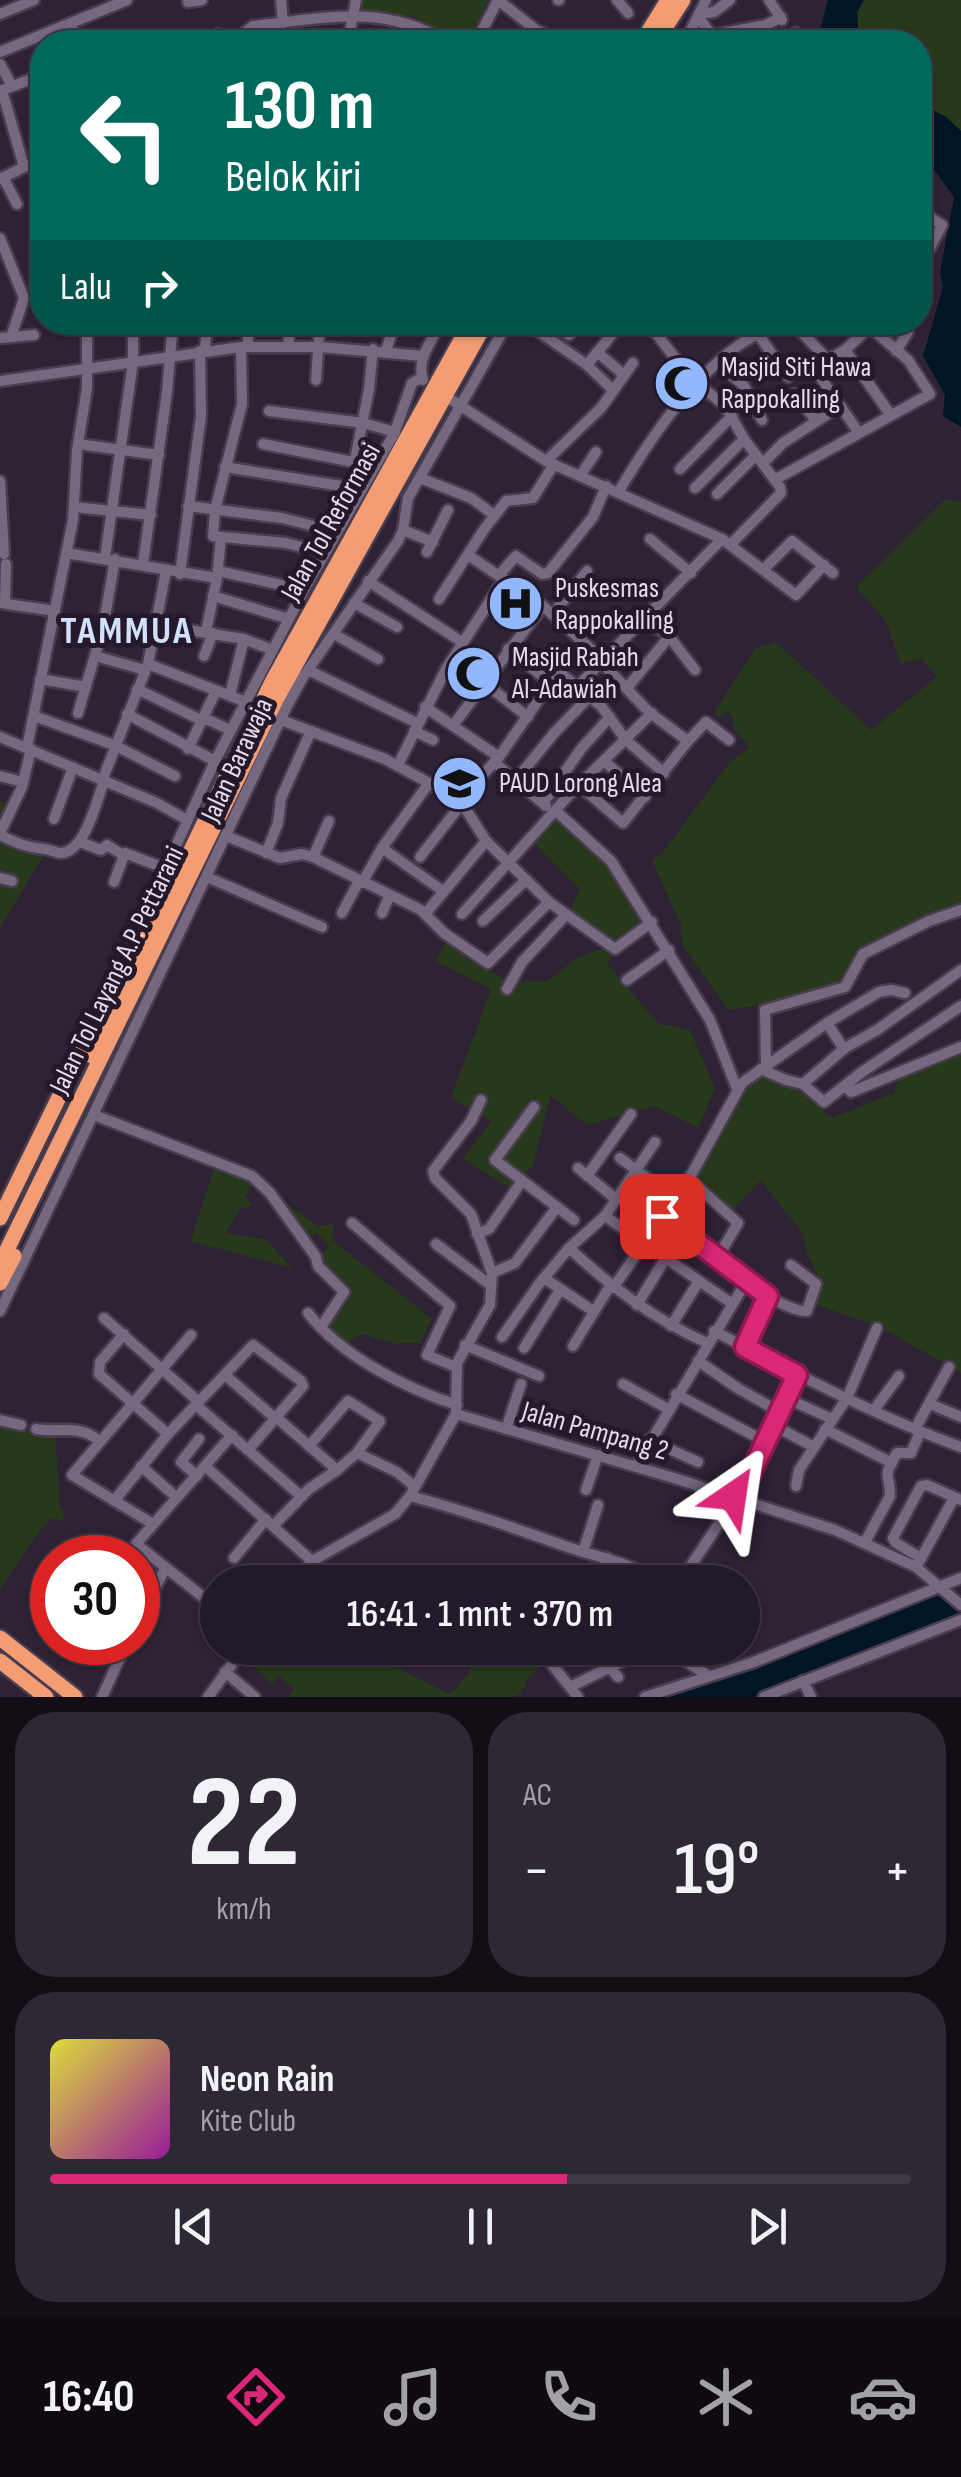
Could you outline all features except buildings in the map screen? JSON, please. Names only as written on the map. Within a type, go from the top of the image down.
[{"type":"highway","points":[[649,30],[668,0]]},
{"type":"highway","points":[[664,30],[683,0]]},
{"type":"highway","points":[[678,30],[696,10]]},
{"type":"highway","name":"Jalan Tol Reformasi","points":[[275,690],[464,335]]},
{"type":"highway","name":"Jalan Tol Reformasi","points":[[239,748],[479,335]]},
{"type":"highway","points":[[0,1218],[121,965],[231,750],[275,690]]},
{"type":"highway","name":"Jalan Tol Layang A.P. Pettarani","points":[[0,1264],[239,777],[275,690]]},
{"type":"highway","name":"Jalan Tol Layang A.P. Pettarani","points":[[0,1244],[239,748]]},
{"type":"highway","points":[[0,1283],[176,925],[239,777]]},
{"type":"highway","points":[[0,1638],[75,1697]]},
{"type":"highway","points":[[0,1647],[63,1697]]},
{"type":"highway","points":[[0,1660],[46,1697]]},
{"type":"highway","points":[[0,1674],[30,1697]]},
{"type":"street","points":[[0,14],[34,0]]},
{"type":"street","points":[[57,30],[128,0]]},
{"type":"street","points":[[188,2],[202,0]]},
{"type":"street","points":[[281,0],[283,22]]},
{"type":"street","points":[[350,30],[356,0]]},
{"type":"street","points":[[482,30],[498,0],[538,30]]},
{"type":"street","points":[[616,0],[628,14]]},
{"type":"street","points":[[696,10],[706,0]]},
{"type":"street","points":[[696,10],[714,12],[730,0]]},
{"type":"street","points":[[739,30],[782,20],[769,0]]},
{"type":"street","points":[[249,30],[253,26],[356,14],[406,22],[418,30]]},
{"type":"street","points":[[70,25],[73,30]]},
{"type":"street","points":[[0,52],[30,40]]},
{"type":"street","points":[[0,64],[24,166]]},
{"type":"street","points":[[5,89],[30,80]]},
{"type":"street","points":[[18,204],[2,178],[30,163]]},
{"type":"street","points":[[932,219],[942,225],[932,244]]},
{"type":"street","points":[[0,238],[24,298],[6,338]]},
{"type":"street","points":[[6,338],[34,335]]},
{"type":"street","points":[[87,335],[88,369],[66,553],[23,782],[0,834],[33,850],[60,853],[80,842],[146,667],[166,570]]},
{"type":"street","points":[[78,713],[95,656],[110,559],[111,510],[133,362],[133,335]]},
{"type":"street","points":[[142,564],[172,335]]},
{"type":"street","points":[[180,574],[201,416],[206,335]]},
{"type":"street","points":[[246,335],[242,404],[215,510],[213,536],[286,542],[325,553]]},
{"type":"street","points":[[289,335],[289,347]]},
{"type":"street","points":[[316,380],[320,335]]},
{"type":"street","points":[[386,351],[391,335]]},
{"type":"street","points":[[121,965],[215,761],[304,590],[394,432],[412,383],[422,379],[423,356],[435,335]]},
{"type":"street","name":"Jalan Barawaja","points":[[0,1311],[280,720],[308,670],[403,530],[406,505],[456,404],[500,335]]},
{"type":"street","points":[[556,335],[613,390]]},
{"type":"street","points":[[587,365],[611,335]]},
{"type":"street","points":[[579,686],[691,573],[781,493],[776,479],[744,439],[732,416],[698,385],[658,335]]},
{"type":"street","points":[[620,491],[654,432],[718,363],[757,335]]},
{"type":"street","points":[[759,335],[788,377]]},
{"type":"street","points":[[805,335],[828,359]]},
{"type":"street","points":[[859,335],[845,350],[814,368],[859,433]]},
{"type":"street","points":[[776,479],[930,394],[908,360],[881,335]]},
{"type":"street","points":[[896,350],[906,335]]},
{"type":"street","points":[[0,381],[245,347],[320,347],[423,356]]},
{"type":"street","points":[[354,460],[364,424],[373,350]]},
{"type":"street","points":[[845,350],[890,414]]},
{"type":"street","points":[[597,352],[624,375]]},
{"type":"street","points":[[718,363],[742,383],[762,420]]},
{"type":"street","points":[[440,599],[494,515],[506,502],[533,498],[550,462],[598,412],[633,364]]},
{"type":"street","points":[[794,394],[816,420]]},
{"type":"street","points":[[456,404],[550,462],[726,542],[763,570],[797,595],[829,569],[792,541],[763,570]]},
{"type":"street","points":[[717,494],[782,443],[840,406]]},
{"type":"street","points":[[269,411],[394,432]]},
{"type":"street","points":[[680,469],[732,416]]},
{"type":"street","points":[[695,488],[744,439]]},
{"type":"street","points":[[78,444],[159,455]]},
{"type":"street","points":[[263,444],[373,466]]},
{"type":"street","points":[[580,476],[596,452]]},
{"type":"street","points":[[226,467],[360,490]]},
{"type":"street","points":[[420,478],[471,498],[494,515]]},
{"type":"street","points":[[0,481],[5,559],[2,602],[55,612]]},
{"type":"street","points":[[398,765],[424,707],[516,556],[542,574],[548,573],[583,532],[606,486]]},
{"type":"street","points":[[188,506],[282,518],[338,532]]},
{"type":"street","points":[[74,507],[151,514]]},
{"type":"street","points":[[403,530],[430,546],[448,510]]},
{"type":"street","points":[[204,656],[221,537]]},
{"type":"street","points":[[650,539],[691,573]]},
{"type":"street","points":[[66,553],[180,574],[218,574],[304,590]]},
{"type":"street","points":[[468,555],[543,606],[652,713],[688,742]]},
{"type":"street","points":[[552,614],[587,571]]},
{"type":"street","points":[[368,580],[462,642]]},
{"type":"street","points":[[213,596],[290,619]]},
{"type":"street","points":[[354,603],[397,628]]},
{"type":"street","points":[[454,724],[543,606]]},
{"type":"street","points":[[644,620],[669,637],[695,670]]},
{"type":"street","points":[[157,625],[244,640],[273,650]]},
{"type":"street","points":[[334,634],[378,658]]},
{"type":"street","points":[[627,688],[669,637]]},
{"type":"street","points":[[230,696],[244,640]]},
{"type":"street","points":[[508,649],[551,682]]},
{"type":"street","points":[[95,656],[146,667],[246,702]]},
{"type":"street","points":[[542,658],[590,696],[626,740],[664,772]]},
{"type":"street","points":[[189,682],[193,668]]},
{"type":"street","points":[[308,670],[416,727],[433,740]]},
{"type":"street","points":[[420,857],[497,760],[558,672]]},
{"type":"street","points":[[40,679],[86,687]]},
{"type":"street","points":[[483,682],[528,717]]},
{"type":"street","points":[[137,690],[226,728]]},
{"type":"street","points":[[188,749],[216,691]]},
{"type":"street","points":[[516,780],[590,696]]},
{"type":"street","points":[[424,707],[454,724],[612,861],[710,1020],[737,1088]]},
{"type":"street","points":[[462,914],[579,785],[652,713]]},
{"type":"street","points":[[127,714],[215,761]]},
{"type":"street","points":[[34,716],[114,745],[175,776]]},
{"type":"street","points":[[543,803],[610,717]]},
{"type":"street","points":[[280,720],[398,765],[461,801],[486,840],[526,880],[565,916],[615,950],[652,922]]},
{"type":"street","points":[[579,785],[622,823],[706,722],[730,740]]},
{"type":"street","points":[[266,852],[278,824],[281,798],[311,731]]},
{"type":"street","points":[[0,737],[157,803],[187,820]]},
{"type":"street","points":[[604,761],[645,797]]},
{"type":"street","points":[[54,819],[73,767]]},
{"type":"street","points":[[0,776],[23,782]]},
{"type":"street","points":[[342,913],[429,783]]},
{"type":"street","points":[[313,857],[329,822]]},
{"type":"street","points":[[226,836],[284,858],[302,854],[313,857],[426,913],[444,933],[487,963],[549,902]]},
{"type":"street","points":[[426,913],[486,840]]},
{"type":"street","points":[[80,842],[100,850],[108,845],[123,855],[164,868]]},
{"type":"street","points":[[382,848],[443,891]]},
{"type":"street","points":[[114,882],[123,855]]},
{"type":"street","points":[[207,876],[322,926]]},
{"type":"street","points":[[483,922],[526,880]]},
{"type":"street","points":[[382,913],[389,897]]},
{"type":"street","points":[[761,1070],[765,1010],[846,986],[863,954],[929,921],[961,910]]},
{"type":"street","points":[[508,990],[522,962],[565,916]]},
{"type":"street","points":[[627,980],[669,950]]},
{"type":"street","points":[[803,1084],[844,1049],[961,970]]},
{"type":"street","points":[[573,1346],[593,1310],[689,1179],[737,1088],[827,1023],[879,992],[905,993]]},
{"type":"street","points":[[761,1070],[803,1084],[824,1102],[961,1006]]},
{"type":"street","points":[[827,1023],[844,1049]]},
{"type":"street","points":[[841,1090],[852,1092],[961,1047]]},
{"type":"street","points":[[309,1565],[383,1524],[412,1491],[457,1410],[456,1368],[465,1345],[490,1305],[490,1278],[470,1214],[433,1173],[471,1121],[481,1100]]},
{"type":"street","points":[[534,1107],[495,1160],[574,1220]]},
{"type":"street","points":[[616,1200],[583,1172],[631,1114]]},
{"type":"street","points":[[94,1115],[252,1176],[270,1193],[316,1256],[317,1264],[344,1292],[321,1328]]},
{"type":"street","points":[[502,1337],[569,1248],[605,1216],[655,1142]]},
{"type":"street","points":[[620,1158],[674,1198]]},
{"type":"street","points":[[689,1179],[738,1224],[718,1257]]},
{"type":"street","points":[[476,1234],[488,1229],[522,1181]]},
{"type":"street","points":[[490,1278],[515,1263],[557,1207]]},
{"type":"street","points":[[605,1216],[732,1304]]},
{"type":"street","points":[[662,1216],[746,1282],[798,1311],[807,1311],[817,1285],[790,1265]]},
{"type":"street","points":[[352,1223],[450,1306],[427,1353],[430,1358],[456,1368]]},
{"type":"street","points":[[436,1244],[490,1278]]},
{"type":"street","points":[[569,1248],[636,1305],[708,1343]]},
{"type":"street","points":[[636,1305],[664,1259]]},
{"type":"street","points":[[544,1278],[593,1310]]},
{"type":"street","points":[[671,1326],[698,1280]]},
{"type":"street","points":[[636,1466],[746,1282]]},
{"type":"street","points":[[524,1348],[560,1290]]},
{"type":"street","points":[[745,1347],[768,1296]]},
{"type":"street","name":"Jalan Pampang 2","points":[[308,1313],[321,1328],[405,1385],[457,1410],[506,1429],[736,1497],[919,1562],[961,1606]]},
{"type":"street","points":[[104,1318],[301,1496]]},
{"type":"street","points":[[796,1486],[799,1470],[847,1398],[877,1328]]},
{"type":"street","points":[[714,1332],[797,1375],[961,1447]]},
{"type":"street","points":[[124,1334],[97,1370],[168,1434]]},
{"type":"street","points":[[154,1524],[72,1476],[191,1334]]},
{"type":"street","points":[[114,1501],[168,1434],[253,1345],[301,1382],[302,1388],[248,1450]]},
{"type":"street","points":[[465,1345],[540,1376]]},
{"type":"street","points":[[698,1361],[780,1412]]},
{"type":"street","points":[[865,1542],[889,1500],[891,1492],[885,1476],[897,1453],[912,1452],[949,1367]]},
{"type":"street","points":[[692,1565],[736,1497],[797,1375]]},
{"type":"street","points":[[225,1376],[337,1470]]},
{"type":"street","points":[[874,1410],[899,1376]]},
{"type":"street","points":[[506,1429],[521,1384]]},
{"type":"street","points":[[623,1384],[668,1409]]},
{"type":"street","points":[[676,1394],[766,1442]]},
{"type":"street","points":[[786,1398],[892,1463]]},
{"type":"street","points":[[234,1558],[270,1522],[357,1453],[380,1421],[348,1400],[309,1446]]},
{"type":"street","points":[[930,1404],[961,1417]]},
{"type":"street","points":[[0,1420],[21,1425]]},
{"type":"street","points":[[774,1425],[814,1447]]},
{"type":"street","points":[[36,1429],[79,1430],[99,1442]]},
{"type":"street","points":[[200,1595],[136,1545],[232,1435]]},
{"type":"street","points":[[197,1476],[181,1462],[199,1439]]},
{"type":"street","points":[[649,1440],[698,1462]]},
{"type":"street","points":[[357,1453],[397,1472],[412,1491],[630,1565]]},
{"type":"street","points":[[586,1490],[598,1455]]},
{"type":"street","points":[[141,1466],[176,1497]]},
{"type":"street","points":[[206,1467],[312,1562]]},
{"type":"street","points":[[922,1485],[958,1499],[919,1562],[896,1543],[893,1536],[922,1485]]},
{"type":"street","points":[[583,1552],[598,1504]]},
{"type":"street","points":[[604,1565],[607,1558]]},
{"type":"street","points":[[160,1579],[165,1569]]},
{"type":"street","points":[[646,1697],[754,1662],[961,1578]]},
{"type":"street","points":[[764,1697],[961,1623]]},
{"type":"street","points":[[102,1697],[116,1665]]},
{"type":"street","points":[[208,1697],[231,1665]]},
{"type":"street","points":[[553,1665],[578,1697]]},
{"type":"street","points":[[572,1686],[614,1665]]},
{"type":"street","points":[[690,1665],[709,1676]]},
{"type":"street","points":[[610,1667],[618,1677]]},
{"type":"street","points":[[225,1672],[255,1697]]},
{"type":"street","points":[[803,1681],[810,1697]]},
{"type":"green space","points":[[361,0],[488,0],[474,30],[435,30],[416,17],[359,14]]},
{"type":"green space","points":[[864,0],[961,0],[961,131],[932,109],[932,30],[858,30],[857,12]]},
{"type":"green space","points":[[946,499],[961,502],[961,907],[873,945],[852,960],[843,983],[772,1003],[728,1010],[682,944],[681,925],[652,860],[663,852],[730,762],[750,747],[732,726],[735,720],[728,712],[718,718],[715,711],[756,648],[776,642],[871,730],[937,677],[921,658],[901,664],[886,621],[856,587]]},
{"type":"green space","points":[[0,801],[12,804],[1,830],[45,853],[0,928]]},
{"type":"green space","points":[[554,816],[606,866],[642,923],[619,943],[607,964],[658,1023],[690,1030],[715,1089],[698,1128],[655,1106],[587,1125],[550,1095],[533,1166],[510,1188],[463,1159],[491,1121],[451,1098],[491,989],[435,961],[446,942],[509,982],[548,981],[577,958],[617,943],[587,934],[568,915],[580,889],[533,842]]},
{"type":"green space","points":[[961,1049],[961,1373],[880,1327],[815,1304],[823,1286],[803,1234],[761,1180],[731,1212],[693,1179],[739,1101],[740,1089],[764,1071],[794,1087],[832,1118],[894,1093],[901,1071]]},
{"type":"green space","points":[[216,1162],[265,1188],[318,1226],[334,1224],[332,1240],[432,1319],[420,1342],[396,1344],[362,1334],[346,1344],[322,1326],[342,1291],[316,1261],[329,1247],[317,1233],[306,1237],[285,1211],[252,1186],[245,1196],[253,1206],[240,1209],[226,1233],[265,1239],[292,1268],[191,1241]]},
{"type":"green space","points":[[0,1427],[55,1435],[60,1508],[65,1512],[62,1521],[51,1518],[37,1535],[30,1535],[30,1544],[0,1589]]},
{"type":"green space","points":[[252,1665],[392,1665],[450,1694],[469,1673],[471,1665],[542,1665],[525,1682],[528,1685],[521,1689],[522,1693],[514,1697],[288,1697],[293,1689],[279,1675],[272,1684]]},
{"type":"water","points":[[828,0],[864,0],[857,12],[858,30],[820,30]]},
{"type":"water","points":[[932,109],[961,131],[961,427],[943,416],[945,395],[923,356],[943,287],[940,273],[954,197],[932,167]]},
{"type":"water","points":[[936,1589],[961,1610],[961,1615],[754,1697],[652,1697],[736,1665],[760,1665],[760,1656]]},
{"type":"place","name":"Masjid Siti Hawa Rappokalling","points":[[682,383]]},
{"type":"place","name":"Puskesmas Rappokalling","points":[[516,604]]},
{"type":"place","name":"Masjid Rabiah Al-Adawiah","points":[[473,673]]},
{"type":"place","name":"PAUD Lorong Alea","points":[[460,783]]},
{"type":"district","name":"TAMMUA","points":[[127,631]]},
{"type":"route","points":[[662,1216],[768,1296],[745,1347],[797,1375],[739,1498],[733,1496]]}]
